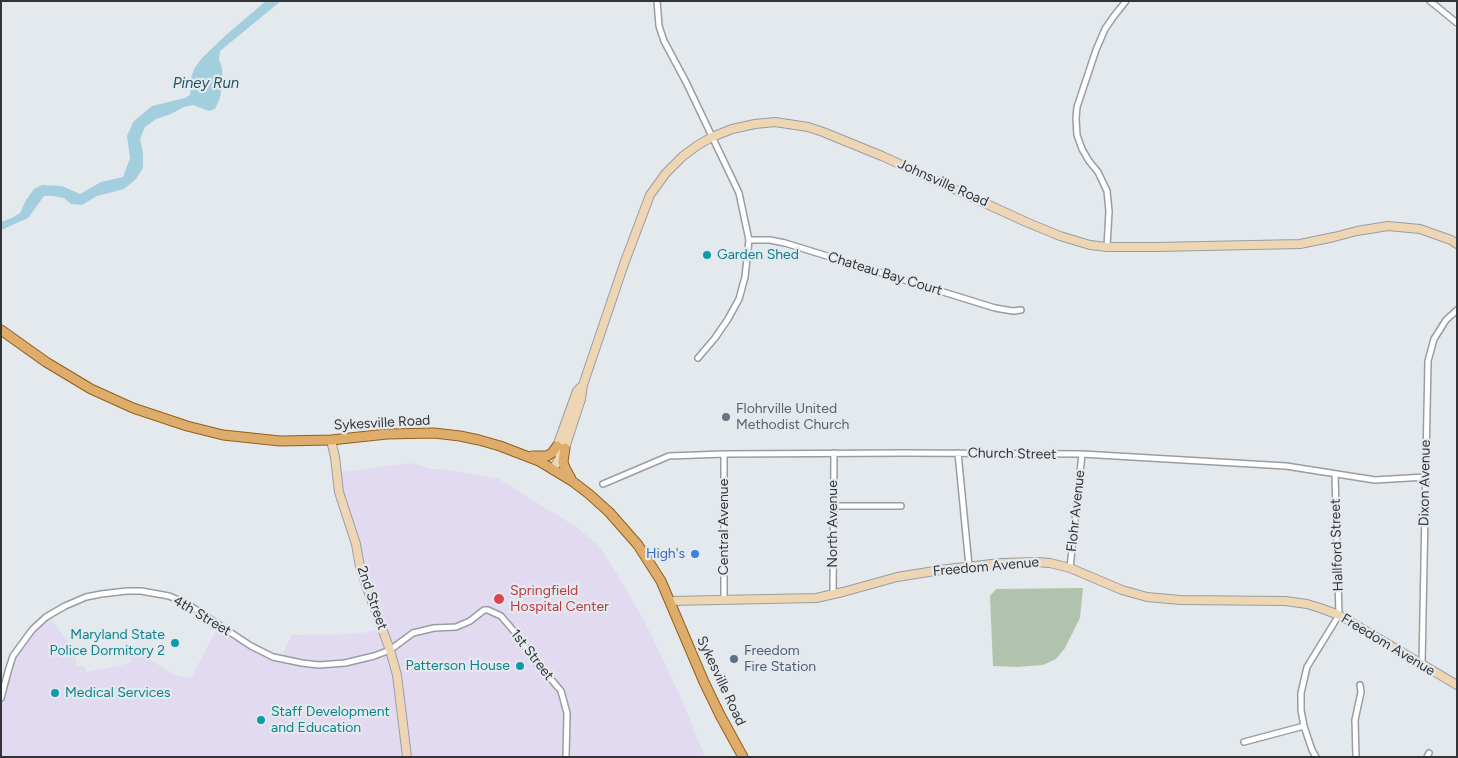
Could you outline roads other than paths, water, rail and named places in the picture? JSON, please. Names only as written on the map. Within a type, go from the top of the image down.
[{"type":"main road","name":"Sykesville Road","points":[[1,330],[46,362],[91,389],[133,408],[174,423],[223,434],[280,441],[331,440],[387,434],[434,433],[460,436],[500,446],[526,456],[553,470],[589,494],[609,512],[638,545],[670,601],[708,690],[743,757]]},
{"type":"main road","points":[[526,456],[547,456],[561,447],[563,462],[572,481]]},
{"type":"street","points":[[657,1],[659,26],[664,41],[739,193],[749,240],[745,277],[739,298],[716,338],[698,358]]},
{"type":"street","points":[[1107,247],[1109,212],[1107,191],[1098,172],[1082,149],[1076,118],[1077,107],[1096,50],[1105,29],[1126,1]]},
{"type":"street","points":[[1430,1],[1457,23]]},
{"type":"street","name":"Johnsville Road","points":[[553,470],[581,399],[583,385],[630,246],[650,196],[672,166],[698,145],[732,129],[775,122],[808,127],[882,156],[1060,236],[1080,243],[1107,247],[1300,244],[1388,226],[1420,229],[1457,244]]},
{"type":"street","name":"Chateau Bay Court","points":[[749,240],[770,240],[785,243],[995,308],[1012,311],[1021,310]]},
{"type":"street","name":"Dixon Avenue","points":[[1422,664],[1428,361],[1434,339],[1446,320],[1457,310]]},
{"type":"street","name":"2nd Street","points":[[331,440],[335,456],[339,492],[356,544],[367,588],[390,650],[398,682],[407,757]]},
{"type":"street","name":"Church Street","points":[[604,484],[669,456],[834,453],[1082,454],[1286,466],[1375,480],[1425,477]]},
{"type":"street","name":"North Avenue","points":[[834,453],[834,595]]},
{"type":"street","points":[[958,453],[970,566]]},
{"type":"street","name":"Central Avenue","points":[[724,454],[724,600]]},
{"type":"street","name":"Flohr Avenue","points":[[1070,568],[1082,454]]},
{"type":"street","name":"Hallford Street","points":[[1335,474],[1338,615]]},
{"type":"street","points":[[833,506],[901,506]]},
{"type":"street","name":"Freedom Avenue","points":[[670,601],[816,598],[834,595],[898,577],[970,566],[1036,562],[1050,563],[1070,568],[1122,590],[1147,597],[1180,600],[1285,601],[1307,604],[1338,615],[1457,685]]},
{"type":"street","name":"4th Street","points":[[1,698],[8,668],[13,656],[32,630],[43,620],[65,606],[81,599],[101,594],[126,591],[154,592],[169,596],[186,603],[251,646],[273,658],[282,660],[304,664],[331,664],[358,660],[390,650]]},
{"type":"street","name":"1st Street","points":[[390,650],[413,633],[434,628],[456,627],[470,621],[484,610],[501,616],[518,636],[536,664],[562,692],[567,712],[566,757]]},
{"type":"street","points":[[1316,757],[1304,726],[1301,710],[1301,693],[1307,667],[1338,615]]},
{"type":"street","points":[[1356,757],[1354,720],[1361,692],[1360,685]]},
{"type":"street","points":[[1244,742],[1304,726]]},
{"type":"water","name":"Piney Run","points":[[266,1],[281,1],[220,51],[219,59],[223,80],[220,98],[215,109],[209,111],[193,105],[184,107],[156,119],[145,127],[140,139],[143,153],[143,168],[136,179],[124,189],[97,196],[82,205],[71,204],[64,198],[44,196],[28,218],[1,230],[1,222],[20,213],[34,189],[42,185],[62,186],[80,194],[101,182],[123,177],[130,158],[127,136],[133,122],[152,106],[190,95],[191,78],[194,69],[202,58]]},
{"type":"place","name":"Garden Shed","points":[[707,255]]},
{"type":"place","name":"Flohrville United Methodist Church","points":[[726,417]]},
{"type":"place","name":"High's","points":[[695,554]]},
{"type":"place","name":"Springfield Hospital Center","points":[[499,599]]},
{"type":"place","name":"Maryland State Police Dormitory 2","points":[[175,643]]},
{"type":"place","name":"Freedom Fire Station","points":[[734,659]]},
{"type":"place","name":"Patterson House","points":[[520,666]]},
{"type":"place","name":"Medical Services","points":[[55,693]]},
{"type":"place","name":"Staff Development and Education","points":[[261,720]]}]
